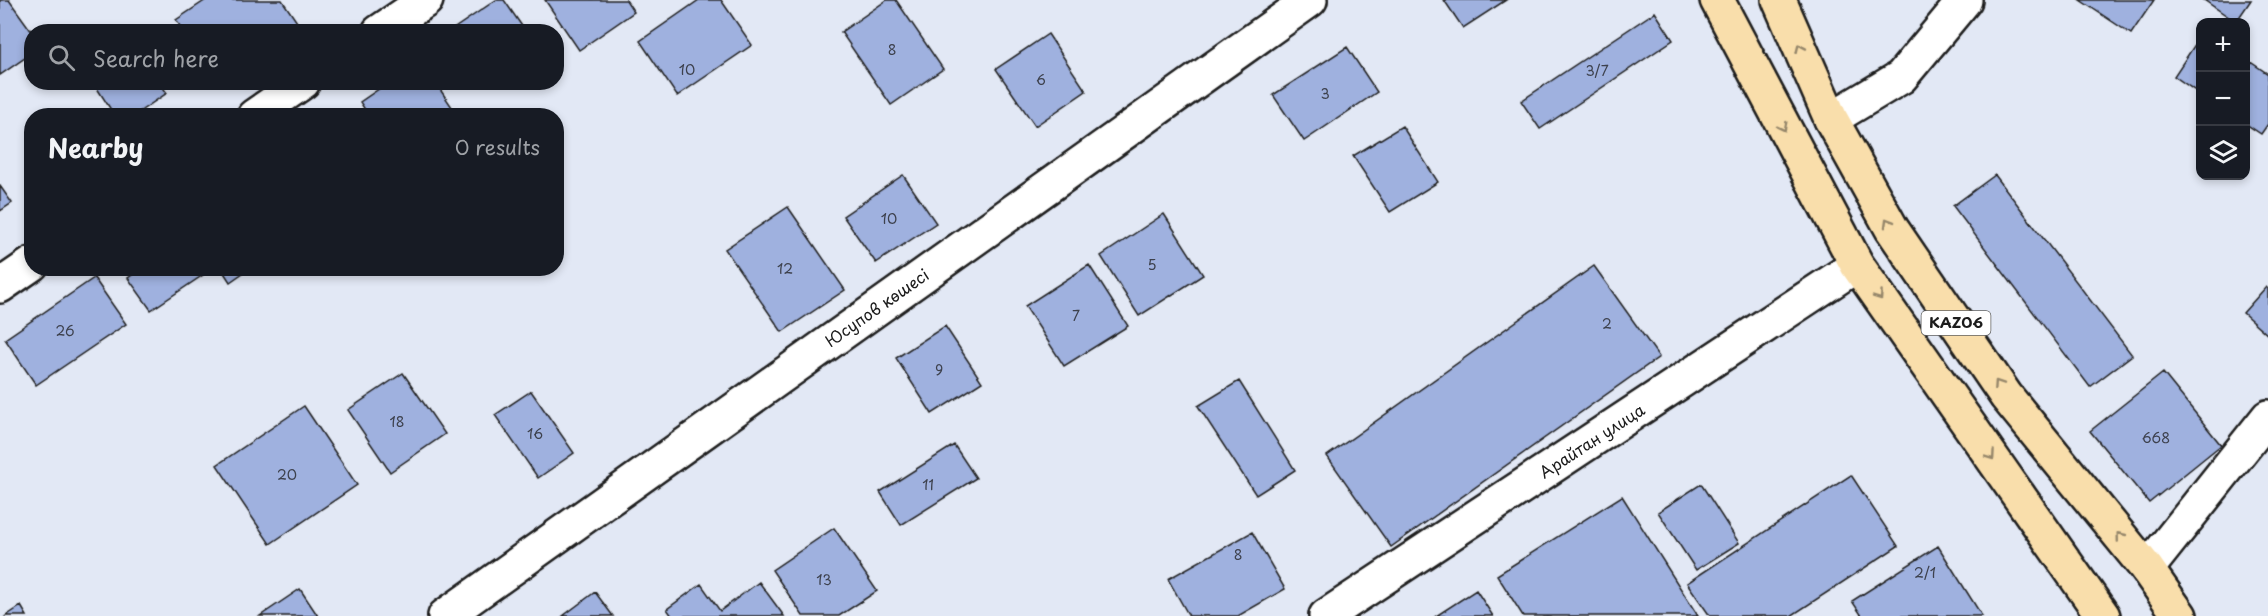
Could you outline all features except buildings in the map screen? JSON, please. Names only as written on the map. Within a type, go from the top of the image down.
[{"type":"highway","name":"KАZ06","points":[[1717,0],[1857,266],[2103,616]]},
{"type":"highway","name":"KАZ06","points":[[1779,0],[1831,119],[1892,229],[2006,396],[2147,569],[2180,616]]},
{"type":"street","points":[[392,24],[426,0]]},
{"type":"street","name":"Юсупов көшесі","points":[[445,616],[1310,0]]},
{"type":"street","points":[[1831,119],[1901,77],[1965,0]]},
{"type":"street","points":[[266,108],[291,90]]},
{"type":"street","name":"Арайтан улица","points":[[1326,616],[1857,266]]},
{"type":"street","points":[[0,286],[24,270]]},
{"type":"street","points":[[2147,569],[2268,417]]}]
